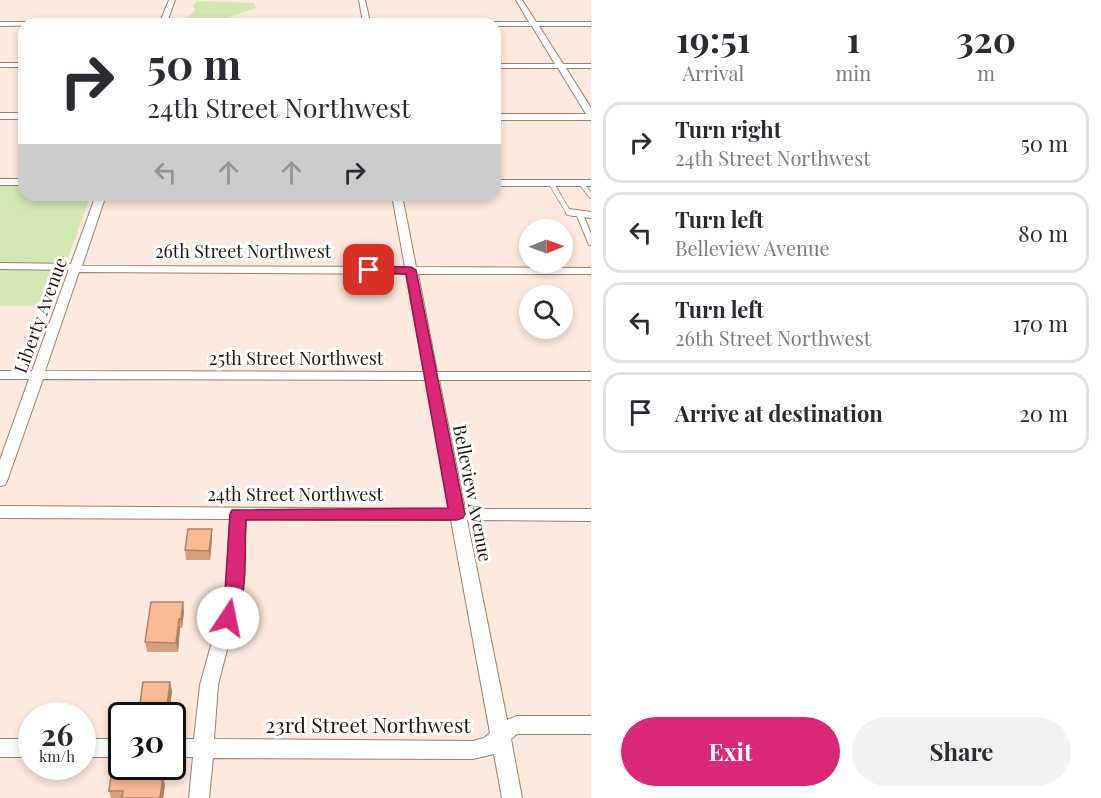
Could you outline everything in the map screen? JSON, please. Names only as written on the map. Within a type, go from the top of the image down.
[{"type":"street","points":[[165,18],[172,0]]},
{"type":"street","points":[[362,0],[365,18]]},
{"type":"street","points":[[519,0],[591,116]]},
{"type":"street","points":[[0,24],[18,24]]},
{"type":"street","points":[[501,24],[591,24]]},
{"type":"street","points":[[0,65],[18,65]]},
{"type":"street","points":[[501,66],[591,66]]},
{"type":"street","points":[[0,116],[18,117]]},
{"type":"street","points":[[501,117],[591,116]]},
{"type":"street","points":[[0,182],[18,182]]},
{"type":"street","points":[[501,183],[586,183]]},
{"type":"street","name":"Liberty Avenue","points":[[0,481],[99,201]]},
{"type":"street","name":"Belleview Avenue","points":[[398,201],[512,798]]},
{"type":"street","name":"26th Street Northwest","points":[[76,268],[591,271]]},
{"type":"street","name":"25th Street Northwest","points":[[0,375],[591,376]]},
{"type":"street","name":"24th Street Northwest","points":[[0,512],[591,515]]},
{"type":"street","points":[[199,798],[208,685],[234,591],[238,514]]},
{"type":"street","name":"23rd Street Northwest","points":[[186,748],[472,750],[489,746],[509,728],[517,725],[591,725]]},
{"type":"street","points":[[0,748],[18,748]]},
{"type":"lane","points":[[551,183],[568,213],[591,215]]},
{"type":"lane","points":[[586,183],[591,196]]},
{"type":"lane","points":[[580,215],[591,242]]},
{"type":"lane","points":[[0,266],[76,268]]},
{"type":"green space","points":[[197,1],[254,3],[256,8],[226,18],[187,18],[195,10],[193,5]]},
{"type":"green space","points":[[0,185],[18,185],[18,201],[89,201],[50,306],[0,306]]},
{"type":"building","points":[[188,529],[212,529],[209,551],[185,550]]},
{"type":"building","points":[[151,602],[183,602],[176,643],[145,642]]},
{"type":"building","points":[[143,682],[170,682],[167,702],[140,702]]},
{"type":"building","points":[[110,780],[162,780],[160,798],[122,798],[123,791],[109,791]]},
{"type":"route","points":[[228,618],[234,591],[238,514],[457,514],[411,270],[369,270]]}]
